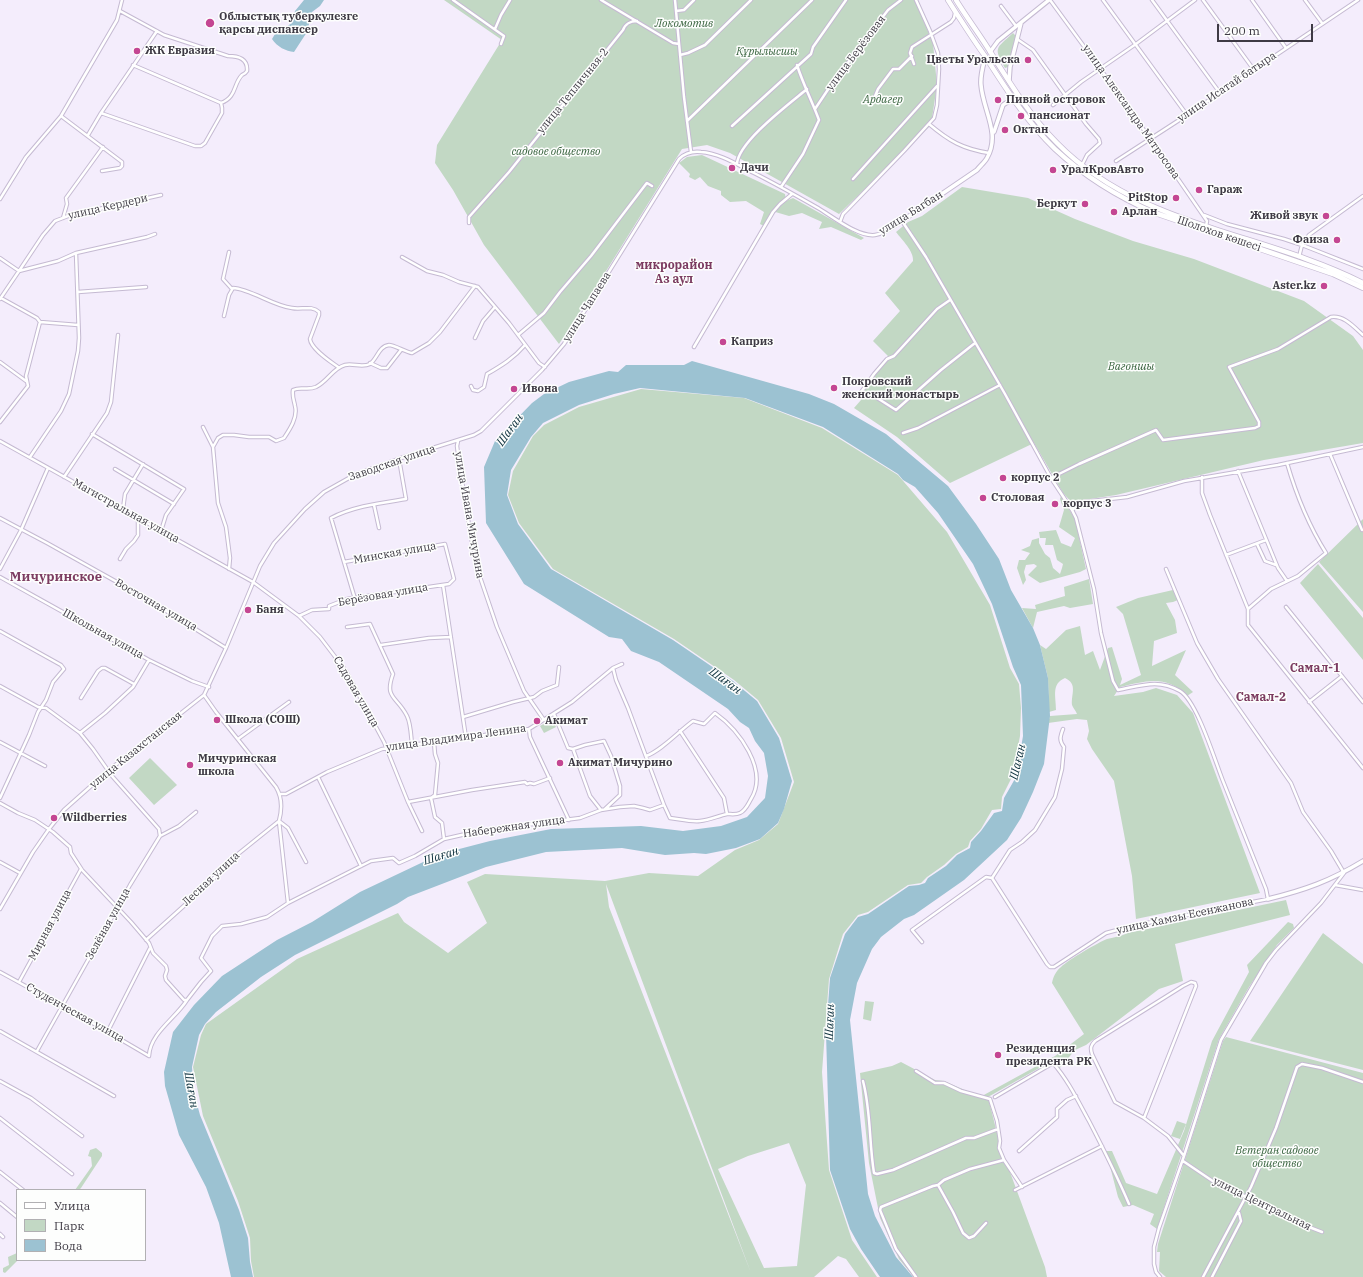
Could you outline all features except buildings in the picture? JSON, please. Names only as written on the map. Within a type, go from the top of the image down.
[{"type":"highway","name":"Шолохов көшесі","points":[[948,0],[985,58],[1044,138],[1088,176],[1117,195],[1155,213],[1337,271],[1363,283]]},
{"type":"highway","points":[[956,0],[990,52],[985,58]]},
{"type":"highway","name":"Шолохов көшесі","points":[[990,52],[1027,109],[1057,144],[1082,166],[1120,191],[1144,204],[1298,259],[1363,288]]},
{"type":"street","points":[[0,198],[26,157],[61,116],[117,20],[122,0]]},
{"type":"street","points":[[453,0],[504,36],[501,44]]},
{"type":"street","points":[[495,29],[510,0]]},
{"type":"street","points":[[601,0],[673,43],[679,44]]},
{"type":"street","points":[[675,0],[684,97],[691,152]]},
{"type":"street","points":[[676,11],[684,10],[694,0]]},
{"type":"street","points":[[680,55],[688,53],[705,44],[751,0]]},
{"type":"street","points":[[687,121],[812,0]]},
{"type":"street","points":[[732,126],[797,65],[811,54],[813,47],[846,0]]},
{"type":"street","name":"улица Берёзовая","points":[[815,110],[831,85],[888,10],[901,0]]},
{"type":"street","points":[[840,222],[843,214],[934,118],[937,105],[939,69],[938,53],[916,0]]},
{"type":"street","points":[[990,52],[998,41],[1050,0]]},
{"type":"street","name":"улица Александра Матросова","points":[[1050,0],[1101,69],[1203,215],[1207,221],[1206,226]]},
{"type":"street","points":[[1103,0],[1187,115]]},
{"type":"street","points":[[1152,0],[1220,93]]},
{"type":"street","points":[[1053,105],[1194,0]]},
{"type":"street","points":[[1203,0],[1254,70]]},
{"type":"street","points":[[1252,0],[1286,48]]},
{"type":"street","points":[[1305,0],[1322,24]]},
{"type":"street","name":"улица Исатай батыра","points":[[1116,161],[1358,0]]},
{"type":"street","points":[[1001,6],[1016,26]]},
{"type":"street","points":[[120,11],[157,31],[183,42],[228,56],[242,58],[248,69],[227,101],[221,103],[133,65]]},
{"type":"street","points":[[914,64],[910,53],[912,47],[951,22],[954,18],[955,11]]},
{"type":"street","name":"улица Тепличная-2","points":[[469,223],[469,217],[509,172],[623,30],[624,26],[632,21],[637,21]]},
{"type":"street","points":[[1009,82],[1010,67],[1022,22]]},
{"type":"street","points":[[88,135],[101,113],[157,31]]},
{"type":"street","points":[[1017,38],[1033,50],[1065,95],[1099,138],[1100,143],[1087,155],[1082,166]]},
{"type":"street","points":[[873,101],[878,89],[892,69],[899,69],[912,56]]},
{"type":"street","name":"улица Багбан","points":[[691,152],[712,154],[737,164],[781,187],[840,222],[862,233],[875,235],[888,230],[902,221],[977,170],[987,159],[992,145],[993,133],[981,85],[982,68],[985,58]]},
{"type":"street","points":[[781,187],[802,154],[819,120],[807,89],[802,82],[797,65]]},
{"type":"street","points":[[853,179],[938,85]]},
{"type":"street","points":[[737,164],[742,148],[753,136],[807,89]]},
{"type":"street","points":[[993,133],[1003,105],[1010,101],[1016,102]]},
{"type":"street","points":[[101,113],[195,146],[201,146],[205,143],[222,113],[221,103]]},
{"type":"street","points":[[61,116],[120,160],[122,166],[120,168],[102,171]]},
{"type":"street","points":[[929,124],[951,141],[976,151],[989,153]]},
{"type":"street","points":[[63,218],[67,204],[66,198],[103,147]]},
{"type":"street","name":"улица Чапаева","points":[[458,441],[481,431],[545,367],[564,344],[679,159],[691,152]]},
{"type":"street","points":[[518,335],[544,313],[591,256],[646,184],[652,186]]},
{"type":"street","points":[[694,347],[773,212],[780,204],[793,194]]},
{"type":"street","name":"улица Кердери","points":[[19,271],[43,235],[55,221],[161,195]]},
{"type":"street","points":[[1298,259],[1302,245],[1309,235],[1363,196]]},
{"type":"street","points":[[1203,215],[1227,224],[1302,245],[1363,269]]},
{"type":"street","points":[[902,221],[926,258],[1000,385],[1051,478],[1076,518],[1094,589],[1101,633],[1113,681],[1118,690],[1148,683],[1171,687],[1181,692],[1192,706],[1202,726],[1216,765],[1266,889],[1268,899]]},
{"type":"street","points":[[78,325],[40,322],[37,318],[1,299],[19,271],[58,261],[76,253],[155,234]]},
{"type":"street","points":[[230,252],[223,279],[232,289]]},
{"type":"street","points":[[30,458],[61,412],[69,394],[78,351],[78,292],[76,253]]},
{"type":"street","points":[[402,257],[427,271],[478,287],[539,363],[545,367]]},
{"type":"street","points":[[0,258],[19,271]]},
{"type":"street","points":[[213,447],[218,438],[223,435],[269,437],[276,440],[284,438],[290,429],[296,414],[292,396],[293,390],[298,388],[307,389],[316,387],[326,381],[338,367],[348,364],[364,366],[370,363],[381,349],[388,345],[412,353],[429,343],[440,332],[475,286]]},
{"type":"street","points":[[78,292],[146,287]]},
{"type":"street","points":[[232,289],[236,288],[291,308],[307,308],[317,310],[319,315],[310,342],[338,367]]},
{"type":"street","points":[[224,316],[232,289]]},
{"type":"street","points":[[859,395],[874,374],[887,360],[894,356],[937,309],[950,300]]},
{"type":"street","points":[[475,338],[483,321],[495,307]]},
{"type":"street","points":[[1051,478],[1156,430],[1158,435],[1163,440],[1255,428],[1259,426],[1259,422],[1229,367],[1278,349],[1330,317],[1337,316],[1342,318],[1363,336]]},
{"type":"street","points":[[0,422],[28,386],[26,376],[40,322]]},
{"type":"street","points":[[64,477],[107,414],[111,402],[118,334]]},
{"type":"street","points":[[874,396],[896,410],[941,370],[975,343]]},
{"type":"street","points":[[471,386],[473,390],[478,391],[484,386],[487,374],[506,363],[525,345]]},
{"type":"street","points":[[370,363],[382,368],[387,368],[401,350]]},
{"type":"street","points":[[0,362],[27,381]]},
{"type":"street","points":[[903,433],[918,428],[1000,385]]},
{"type":"street","points":[[203,427],[213,447],[218,503],[226,527],[230,558],[229,569]]},
{"type":"street","points":[[92,434],[184,489],[166,515],[161,531]]},
{"type":"street","name":"Магистральная улица","points":[[0,441],[253,582]]},
{"type":"street","name":"Заводская улица","points":[[253,582],[274,543],[315,499],[327,490],[346,479],[399,459],[458,441]]},
{"type":"street","name":"улица Ивана Мичурина","points":[[458,441],[456,446],[471,538],[480,578],[499,632],[524,691],[544,720]]},
{"type":"street","points":[[1072,510],[1083,502],[1135,495],[1153,489],[1202,478],[1287,463],[1363,447]]},
{"type":"street","points":[[1330,454],[1362,530]]},
{"type":"street","points":[[355,599],[331,518],[339,514],[374,504],[406,499],[399,459]]},
{"type":"street","points":[[1248,609],[1271,589],[1298,576],[1326,553],[1305,512],[1287,463]]},
{"type":"street","points":[[123,510],[125,494],[143,464]]},
{"type":"street","points":[[0,569],[21,530],[48,468]]},
{"type":"street","points":[[116,469],[174,504]]},
{"type":"street","points":[[1238,471],[1276,565],[1287,581]]},
{"type":"street","points":[[1202,478],[1202,493],[1248,609],[1248,625],[1363,768]]},
{"type":"street","points":[[374,504],[379,528]]},
{"type":"street","name":"Восточная улица","points":[[0,518],[142,596],[226,648]]},
{"type":"street","points":[[120,559],[126,548],[138,535],[138,518]]},
{"type":"street","points":[[1226,556],[1266,540]]},
{"type":"street","name":"Минская улица","points":[[344,562],[445,544],[454,579],[449,584]]},
{"type":"street","points":[[1256,544],[1265,561],[1276,565]]},
{"type":"street","points":[[1160,1277],[1156,1272],[1154,1264],[1154,1247],[1221,1040],[1266,963],[1276,950],[1321,903],[1344,873],[1331,851],[1303,812],[1291,783],[1222,685],[1196,643],[1166,569]]},
{"type":"street","name":"Школьная улица","points":[[0,576],[149,660],[192,681],[209,687]]},
{"type":"street","name":"Садовая улица","points":[[253,582],[299,616],[320,637],[342,666],[386,748],[408,802],[422,830]]},
{"type":"street","name":"улица Казахстанская","points":[[0,909],[20,873],[48,829],[64,810],[109,770],[204,694],[209,687],[253,582]]},
{"type":"street","name":"Берёзовая улица","points":[[299,616],[312,610],[329,609],[329,606],[347,599],[449,584]]},
{"type":"street","points":[[444,585],[466,738]]},
{"type":"street","points":[[1286,607],[1363,702]]},
{"type":"street","points":[[347,627],[370,624],[381,645],[393,674],[389,690],[392,696],[400,704],[408,718],[412,745]]},
{"type":"street","points":[[0,631],[61,665],[64,669],[53,682],[0,798]]},
{"type":"street","points":[[381,645],[429,638],[452,637]]},
{"type":"street","points":[[80,733],[105,713],[134,684],[149,660]]},
{"type":"street","name":"улица Владимира Ленина","points":[[280,794],[286,794],[318,777],[382,749],[529,729],[572,702],[613,668],[622,664]]},
{"type":"street","points":[[463,717],[534,697],[542,691],[557,684],[559,667]]},
{"type":"street","points":[[82,698],[98,671],[102,668],[105,668],[134,684]]},
{"type":"street","points":[[613,668],[616,680],[670,818],[698,821],[727,814],[739,813],[748,806],[757,786],[754,763],[748,750],[734,729],[715,713],[704,724],[693,721],[654,754],[646,756]]},
{"type":"street","points":[[1309,702],[1342,676]]},
{"type":"street","points":[[0,686],[41,707],[46,708],[80,733],[159,829],[160,836],[179,826],[196,812]]},
{"type":"street","points":[[204,694],[216,712],[280,794],[281,814],[279,821],[288,903]]},
{"type":"street","points":[[238,739],[288,702]]},
{"type":"street","points":[[554,714],[568,748],[573,749],[604,741],[620,786],[620,795],[605,810]]},
{"type":"street","points":[[529,729],[530,737],[569,820]]},
{"type":"street","points":[[922,942],[912,930],[986,877],[992,878],[1010,850],[1035,830],[1055,797],[1062,769],[1064,746],[1059,737],[1063,729]]},
{"type":"street","points":[[680,731],[724,798],[727,814]]},
{"type":"street","points":[[0,742],[45,766]]},
{"type":"street","points":[[431,798],[435,795],[435,782],[438,763],[435,754],[434,742]]},
{"type":"street","points":[[573,749],[590,796],[601,810]]},
{"type":"street","points":[[318,777],[361,866]]},
{"type":"street","points":[[408,802],[525,782],[527,784],[534,784],[550,778]]},
{"type":"street","points":[[431,798],[435,817],[442,823],[444,839]]},
{"type":"street","points":[[0,803],[18,813],[36,820],[70,846],[71,853],[81,869],[118,907],[146,940],[153,953],[166,966],[166,980],[186,1000]]},
{"type":"street","name":"Набережная улица","points":[[149,1056],[149,1051],[159,1033],[211,971],[201,958],[212,936],[222,926],[241,924],[267,917],[288,903],[371,861],[393,858],[399,862],[415,856],[444,839],[479,831],[544,821],[580,818],[601,810],[634,806],[650,810],[664,805]]},
{"type":"street","points":[[279,821],[288,828],[306,862]]},
{"type":"street","name":"Лесная улица","points":[[146,940],[206,886],[238,854],[279,821]]},
{"type":"street","name":"Зелёная улица","points":[[37,1052],[130,885],[160,836]]},
{"type":"street","name":"улица Хамзы Есенжанова","points":[[992,878],[1047,964],[1050,967],[1054,967],[1106,933],[1139,924],[1302,891],[1344,873],[1363,861]]},
{"type":"street","points":[[0,862],[20,873]]},
{"type":"street","name":"Мирная улица","points":[[19,982],[81,869]]},
{"type":"street","points":[[1335,885],[1363,890]]},
{"type":"street","points":[[108,1031],[151,948]]},
{"type":"street","name":"Студенческая улица","points":[[0,972],[108,1031],[149,1056]]},
{"type":"street","points":[[1144,1118],[1196,986],[1195,983],[1192,982],[1183,986],[1095,1040],[1090,1049],[1115,1102],[1144,1118],[1168,1136],[1184,1156]]},
{"type":"street","points":[[0,1030],[114,1096]]},
{"type":"street","points":[[996,1097],[1053,1064],[1061,1072],[1076,1096],[1102,1146],[1129,1204]]},
{"type":"street","points":[[1203,1277],[1247,1198],[1276,1128],[1298,1065],[1302,1064],[1322,1068],[1363,1082]]},
{"type":"street","points":[[916,1071],[935,1083],[944,1082],[961,1091],[990,1099],[996,1117],[999,1148],[1004,1160],[1022,1187]]},
{"type":"street","points":[[0,1081],[31,1098],[82,1136]]},
{"type":"street","points":[[863,1081],[874,1173],[877,1174],[893,1170],[966,1138],[974,1138],[998,1129]]},
{"type":"street","points":[[1019,1151],[1057,1117],[1057,1109],[1067,1100],[1076,1096]]},
{"type":"street","points":[[0,1118],[72,1174]]},
{"type":"street","points":[[1015,1190],[1102,1146]]},
{"type":"street","points":[[916,1277],[896,1249],[880,1210],[881,1207],[938,1185],[944,1180],[970,1169],[1004,1160]]},
{"type":"street","name":"улица Центральная","points":[[1183,1161],[1223,1188],[1296,1222],[1322,1232]]},
{"type":"street","points":[[0,1172],[22,1189]]},
{"type":"street","points":[[938,1185],[963,1233],[969,1238],[974,1236],[986,1223]]},
{"type":"street","points":[[0,1203],[16,1216]]},
{"type":"street","points":[[1212,1277],[1241,1221],[1238,1213]]},
{"type":"street","points":[[0,1234],[3,1237]]},
{"type":"green space","points":[[444,0],[915,0],[933,43],[937,85],[931,125],[839,214],[730,153],[707,145],[682,149],[559,344],[484,245],[453,190],[435,163],[437,145],[502,40]]},
{"type":"green space","points":[[1013,33],[1016,36],[1008,67],[1005,68],[999,56],[998,49]]},
{"type":"green space","points":[[702,155],[785,194],[786,201],[793,198],[864,238],[861,240],[831,227],[819,229],[822,222],[802,213],[789,216],[772,211],[764,226],[760,224],[764,212],[746,201],[730,202],[721,195],[721,191],[708,186],[700,177],[695,180],[689,177],[690,174],[679,163],[687,157]]},
{"type":"green space","name":"Вагоншы","points":[[962,187],[1028,198],[1075,219],[1133,241],[1194,259],[1304,301],[1353,336],[1363,350],[1363,443],[1264,460],[1116,495],[1090,499],[1074,505],[1063,493],[1034,443],[950,483],[897,437],[854,408],[861,400],[858,393],[888,356],[873,341],[900,311],[885,293],[913,261],[912,253],[896,232],[908,222],[922,216]]},
{"type":"green space","points":[[641,389],[744,398],[822,428],[898,475],[947,532],[990,605],[1010,668],[1019,684],[1021,708],[1020,736],[1013,775],[1002,797],[1001,809],[992,810],[981,829],[970,841],[968,847],[956,854],[921,883],[908,885],[868,912],[858,915],[843,934],[829,979],[822,1072],[829,1170],[852,1240],[877,1277],[859,1277],[846,1259],[838,1256],[814,1277],[254,1277],[251,1261],[250,1238],[238,1201],[203,1116],[193,1067],[201,1035],[206,1024],[297,959],[398,913],[404,922],[448,953],[487,923],[467,882],[485,874],[605,881],[649,873],[698,876],[735,850],[759,840],[778,824],[794,782],[781,738],[758,700],[734,680],[674,639],[553,569],[519,523],[508,495],[513,471],[533,436],[544,425],[579,407]],"holes":[[[606,884],[751,1273],[609,907]],[[789,1143],[806,1185],[797,1266],[764,1268],[718,1169],[748,1156]]]},
{"type":"green space","points":[[1061,496],[1075,519],[1086,569],[1040,583],[1028,575],[1037,566],[1034,564],[1026,565],[1024,572],[1026,580],[1023,585],[1017,568],[1019,560],[1025,560],[1030,553],[1021,550],[1030,546],[1032,540],[1039,538],[1039,543],[1045,554],[1050,558],[1053,568],[1060,574],[1063,564],[1057,560],[1053,545],[1045,545],[1046,538],[1040,538],[1039,532],[1056,530],[1061,543],[1071,547],[1075,538],[1059,527],[1064,510],[1060,499]]},
{"type":"green space","points":[[1363,519],[1363,612],[1319,562]]},
{"type":"green space","points":[[1318,564],[1363,618],[1363,660],[1300,583]]},
{"type":"green space","points":[[1089,579],[1093,604],[1070,608],[1064,606],[1037,612],[1033,628],[1022,608],[1036,609],[1035,605],[1065,596],[1064,587]]},
{"type":"green space","points":[[1173,590],[1178,600],[1166,603],[1175,620],[1177,633],[1154,641],[1152,666],[1186,650],[1175,675],[1193,692],[1187,696],[1171,684],[1147,681],[1120,687],[1114,696],[1143,692],[1156,688],[1177,695],[1193,713],[1260,893],[1136,919],[1132,876],[1114,781],[1092,749],[1087,739],[1089,731],[1087,720],[1077,719],[1048,723],[1050,716],[1077,714],[1072,705],[1073,686],[1069,680],[1065,678],[1056,687],[1056,710],[1049,712],[1048,678],[1040,645],[1046,649],[1066,630],[1080,626],[1085,655],[1093,651],[1100,670],[1108,648],[1112,647],[1122,679],[1120,685],[1141,675],[1123,614],[1116,607],[1138,598]]},
{"type":"green space","points":[[552,719],[556,727],[544,733],[540,726]]},
{"type":"green space","points":[[150,758],[177,785],[154,805],[129,778]]},
{"type":"green space","points":[[1286,900],[1290,915],[1175,944],[1183,981],[1159,989],[1086,1045],[1075,1050],[1059,1069],[1050,1062],[988,1097],[1000,1145],[1045,1267],[1047,1277],[913,1277],[899,1259],[880,1218],[869,1163],[860,1073],[892,1066],[901,1062],[935,1080],[944,1081],[982,1096],[1055,1056],[1084,1034],[1052,983],[1058,970],[1077,956],[1107,939],[1128,933]]},
{"type":"green space","points":[[1288,922],[1293,924],[1294,928],[1277,945],[1249,987],[1219,1039],[1157,1229],[1150,1224],[1154,1214],[1133,1205],[1123,1207],[1118,1197],[1106,1151],[1112,1151],[1126,1183],[1157,1194],[1184,1131],[1212,1041],[1249,972],[1247,965]]},
{"type":"green space","points":[[1323,933],[1363,964],[1363,1070],[1250,1041]]},
{"type":"green space","points":[[865,1001],[874,1002],[871,1021],[863,1019]]},
{"type":"green space","name":"Ветеран садовое общество","points":[[1226,1037],[1363,1073],[1363,1277],[1166,1277],[1159,1271],[1160,1252],[1157,1252],[1158,1244],[1223,1041]]},
{"type":"green space","points":[[1177,1121],[1186,1124],[1180,1139],[1171,1136]]},
{"type":"green space","points":[[96,1148],[102,1153],[102,1156],[81,1188],[76,1189],[92,1166],[91,1157],[88,1156],[90,1150]]},
{"type":"green space","points":[[16,1253],[17,1261],[5,1273],[3,1272],[3,1268],[9,1265],[8,1257]]},
{"type":"water","points":[[304,0],[324,0],[320,6],[312,12],[307,32],[294,52],[288,51],[279,46],[272,39],[275,34],[292,23],[295,11]]},
{"type":"water","name":"Шаған","points":[[692,361],[809,394],[834,404],[886,434],[948,486],[999,559],[1011,590],[1033,628],[1040,645],[1048,678],[1050,716],[1044,764],[1021,818],[1007,840],[964,880],[914,915],[904,919],[881,937],[872,949],[857,983],[850,1020],[868,1194],[875,1216],[896,1257],[913,1277],[880,1277],[861,1249],[850,1229],[830,1170],[826,1033],[830,978],[845,934],[858,917],[868,914],[909,886],[925,883],[928,878],[946,866],[957,855],[970,848],[971,842],[994,813],[1002,811],[1004,798],[1016,777],[1023,736],[1021,685],[1013,667],[992,604],[973,564],[938,513],[915,487],[903,480],[898,474],[823,427],[745,398],[640,388],[614,394],[579,405],[543,423],[531,437],[511,470],[507,495],[518,524],[551,569],[673,640],[733,681],[757,701],[779,738],[792,781],[784,809],[778,823],[760,839],[736,848],[706,854],[694,853],[665,855],[622,848],[546,852],[486,867],[408,897],[397,904],[295,955],[261,977],[216,1012],[205,1024],[199,1035],[192,1067],[194,1093],[200,1115],[239,1210],[248,1238],[253,1277],[231,1277],[219,1223],[206,1187],[179,1135],[165,1086],[164,1072],[173,1032],[194,1005],[222,976],[277,940],[312,922],[360,892],[440,854],[490,841],[551,829],[641,826],[683,831],[721,826],[747,817],[765,798],[768,776],[764,753],[755,741],[749,728],[740,722],[728,709],[659,662],[631,651],[622,639],[609,637],[524,584],[486,523],[484,467],[495,441],[532,403],[544,394],[569,382],[609,371],[618,372],[626,365],[684,365]]},
{"type":"place","name":"Облыстық туберкулезге қарсы диспансер","points":[[210,23]]},
{"type":"place","name":"ЖК Евразия","points":[[137,51]]},
{"type":"place","name":"Цветы Уральска","points":[[1028,60]]},
{"type":"place","name":"Пивной островок","points":[[998,100]]},
{"type":"place","name":"пансионат","points":[[1021,116]]},
{"type":"place","name":"Октан","points":[[1005,130]]},
{"type":"place","name":"Дачи","points":[[732,168]]},
{"type":"place","name":"УралКровАвто","points":[[1053,170]]},
{"type":"place","name":"Гараж","points":[[1199,190]]},
{"type":"place","name":"PitStop","points":[[1176,198]]},
{"type":"place","name":"Беркут","points":[[1085,204]]},
{"type":"place","name":"Арлан","points":[[1114,212]]},
{"type":"place","name":"Живой звук","points":[[1326,216]]},
{"type":"place","name":"Фаиза","points":[[1337,240]]},
{"type":"place","name":"Aster.kz","points":[[1324,286]]},
{"type":"place","name":"Каприз","points":[[723,342]]},
{"type":"place","name":"Покровский женский монастырь","points":[[834,388]]},
{"type":"place","name":"Ивона","points":[[514,389]]},
{"type":"place","name":"корпус 2","points":[[1003,478]]},
{"type":"place","name":"Столовая","points":[[983,498]]},
{"type":"place","name":"корпус 3","points":[[1055,504]]},
{"type":"place","name":"Баня","points":[[248,610]]},
{"type":"place","name":"Школа (СОШ)","points":[[217,720]]},
{"type":"place","name":"Акимат","points":[[537,721]]},
{"type":"place","name":"Акимат Мичурино","points":[[560,763]]},
{"type":"place","name":"Мичуринская школа","points":[[190,765]]},
{"type":"place","name":"Wildberries","points":[[54,818]]},
{"type":"place","name":"Резиденция президента РК","points":[[998,1055]]},
{"type":"district","name":"микрорайон Аз аул","points":[[674,273]]},
{"type":"district","name":"Мичуринское","points":[[56,577]]},
{"type":"district","name":"Самал-1","points":[[1315,669]]},
{"type":"district","name":"Самал-2","points":[[1261,698]]},
{"type":"park label","name":"Локомотив","points":[[684,24]]},
{"type":"park label","name":"Құрылысшы","points":[[767,52]]},
{"type":"park label","name":"Ардагер","points":[[883,100]]},
{"type":"park label","name":"садовое общество","points":[[556,152]]}]
